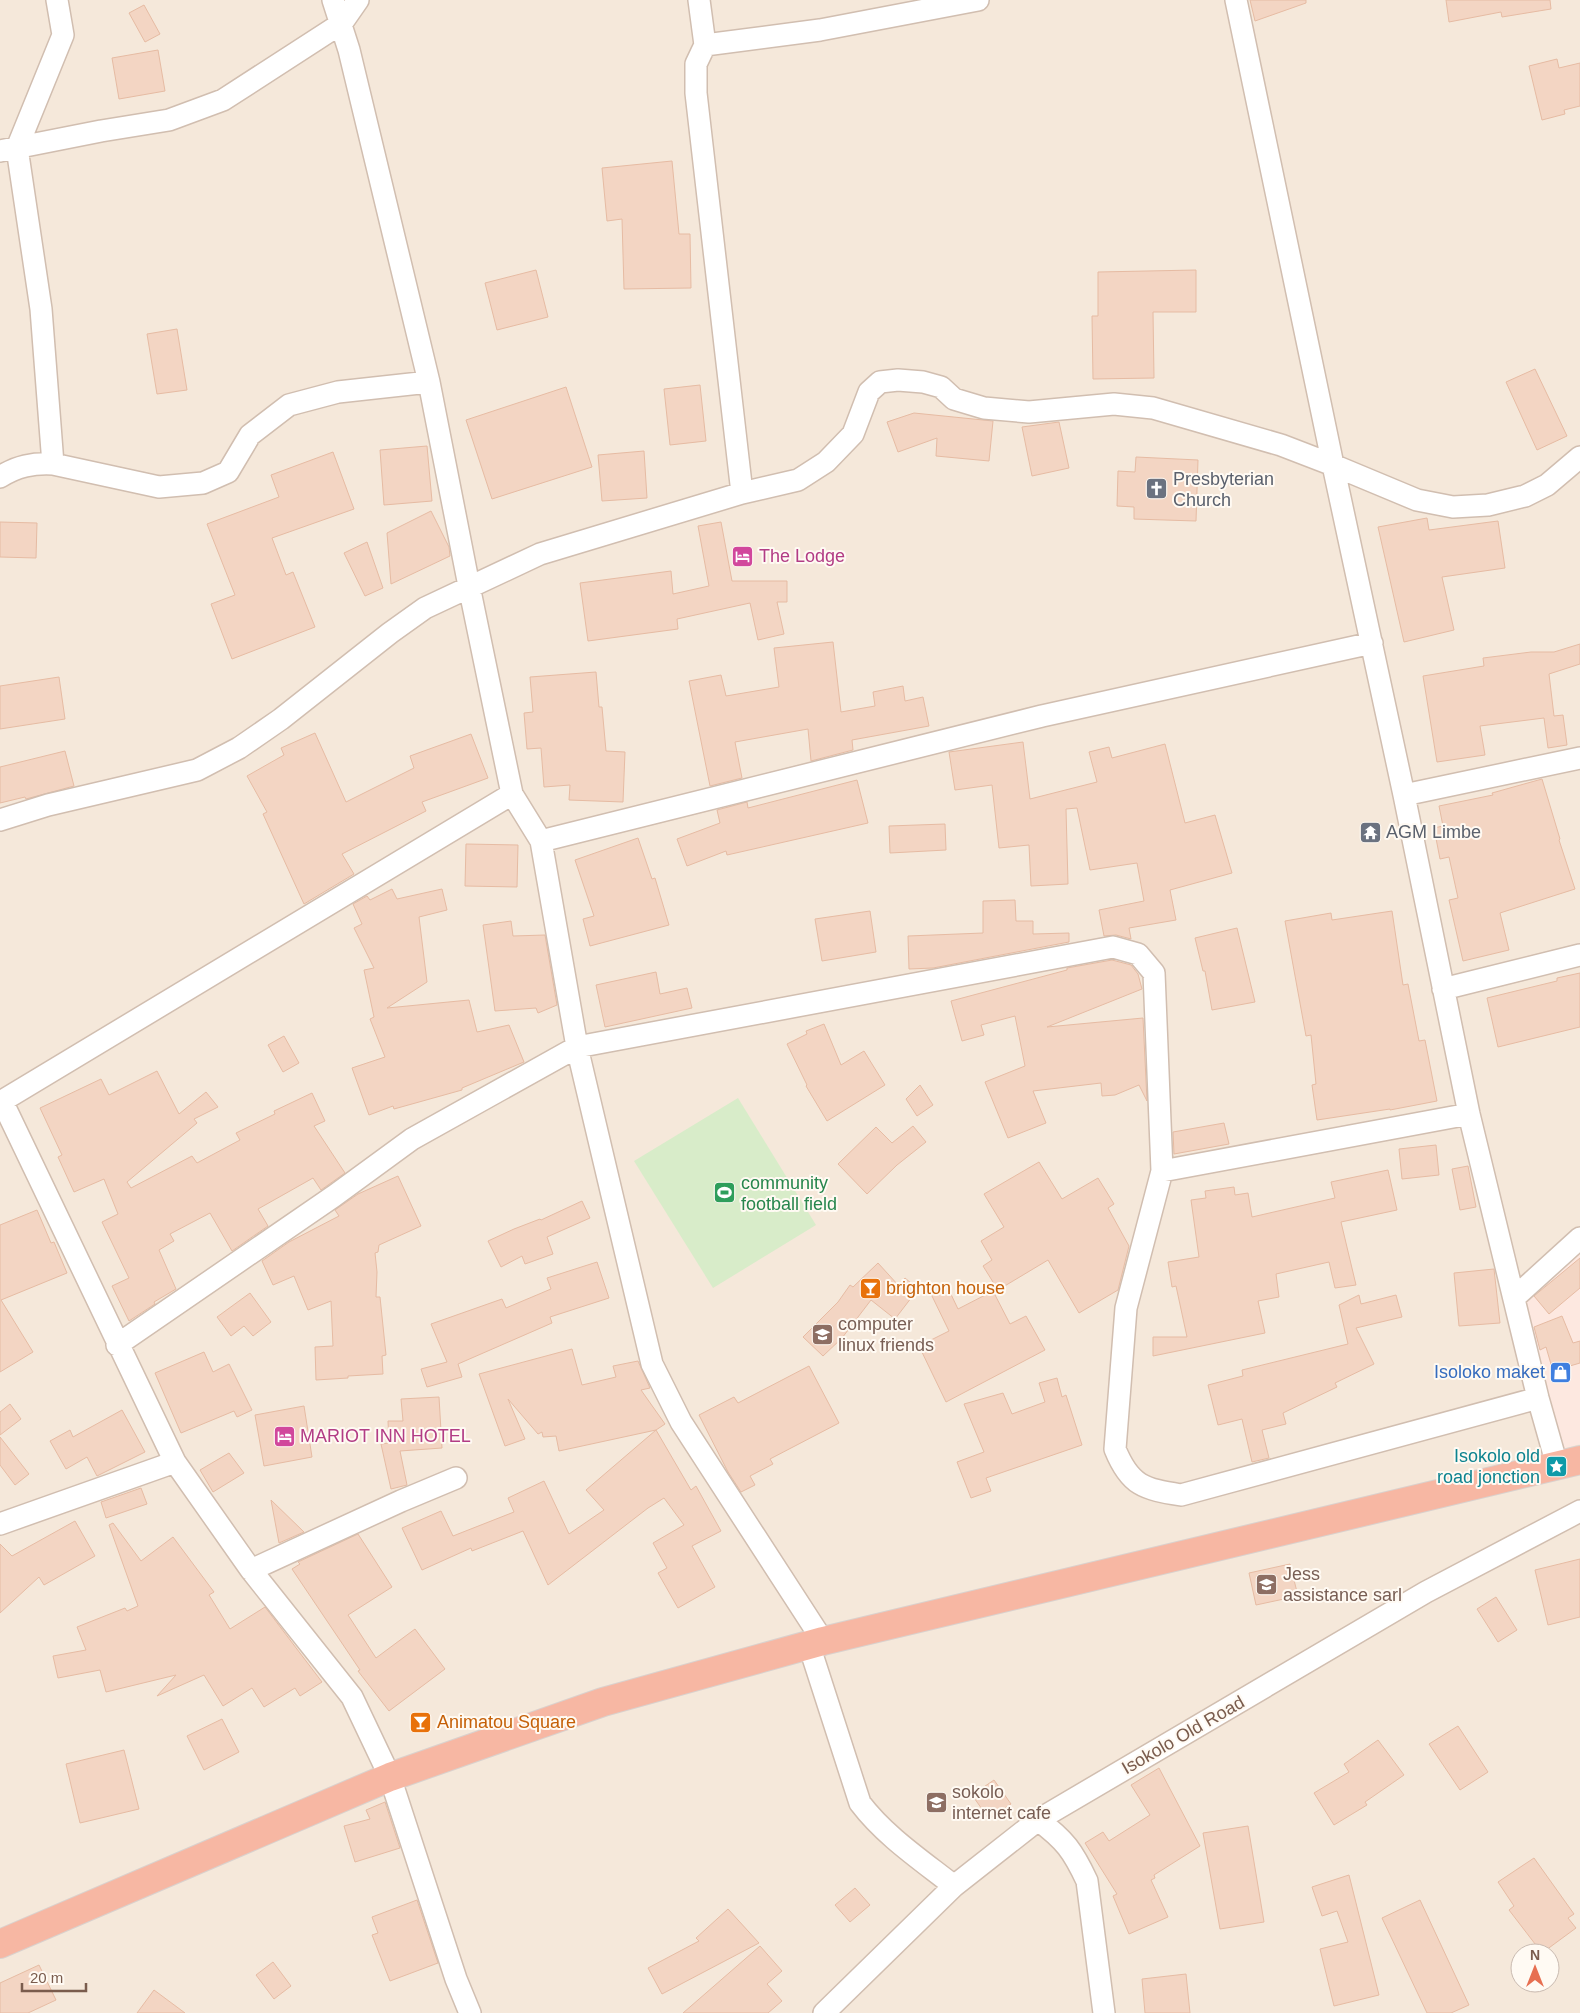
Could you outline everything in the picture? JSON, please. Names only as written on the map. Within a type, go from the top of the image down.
[{"type":"highway","points":[[0,1944],[390,1777],[603,1702],[816,1643],[1568,1462]]},
{"type":"street","points":[[53,464],[41,308],[8,150],[62,35],[57,0]]},
{"type":"street","points":[[333,0],[342,23],[429,382],[512,794],[541,841],[577,1047],[652,1364],[681,1422],[816,1643],[860,1803],[870,1816],[898,1842],[954,1886]]},
{"type":"street","points":[[8,150],[101,130],[169,120],[223,100],[342,23],[358,0]]},
{"type":"street","points":[[698,0],[705,45],[696,64],[696,93],[742,493]]},
{"type":"street","points":[[705,45],[820,30],[978,0]]},
{"type":"street","points":[[1236,0],[1469,1114],[1538,1398],[1568,1462]]},
{"type":"street","points":[[0,820],[48,805],[197,770],[239,748],[281,719],[425,608],[540,554],[742,493],[798,480],[826,462],[853,434],[869,392],[880,382],[898,380],[923,382],[941,387],[954,399],[984,408],[1029,412],[1114,404],[1152,408],[1281,445],[1417,500],[1453,508],[1488,505],[1525,496],[1546,485],[1580,457]]},
{"type":"street","points":[[0,477],[12,469],[36,463],[53,464],[159,487],[203,483],[228,472],[250,435],[289,405],[338,392],[429,382]]},
{"type":"street","points":[[541,841],[1042,716],[1372,643]]},
{"type":"street","points":[[1404,796],[1580,758]]},
{"type":"street","points":[[470,2013],[456,1979],[390,1777],[352,1697],[251,1570],[175,1462],[1,1102],[512,794]]},
{"type":"street","points":[[117,1345],[334,1196],[412,1139],[577,1047],[1113,947],[1138,954],[1154,973],[1162,1171],[1126,1308],[1115,1449],[1122,1466],[1136,1482],[1154,1491],[1181,1494],[1538,1398]]},
{"type":"street","points":[[1444,989],[1580,955]]},
{"type":"street","points":[[1162,1171],[1469,1114]]},
{"type":"street","points":[[1514,1298],[1580,1238]]},
{"type":"street","points":[[0,1524],[175,1462]]},
{"type":"street","points":[[251,1570],[393,1504],[456,1478]]},
{"type":"street","name":"Isokolo Old Road","points":[[824,2013],[954,1886],[1038,1820],[1426,1592],[1580,1511]]},
{"type":"street","points":[[1038,1820],[1067,1844],[1087,1881],[1104,2013]]},
{"type":"shaded area","points":[[0,0],[1580,0],[1580,2013],[0,2013]]},
{"type":"shaded area","name":"Isoloko maket","points":[[1580,1251],[1580,1444],[1562,1449],[1525,1299]]},
{"type":"green space","name":"community football field","points":[[738,1098],[816,1225],[713,1288],[634,1161]]},
{"type":"building","points":[[1250,0],[1306,0],[1306,3],[1255,21]]},
{"type":"building","points":[[1446,0],[1550,0],[1551,9],[1502,17],[1501,12],[1449,22]]},
{"type":"building","points":[[144,5],[160,34],[145,42],[129,13]]},
{"type":"building","points":[[158,50],[165,91],[119,99],[112,58]]},
{"type":"building","points":[[1557,59],[1559,68],[1580,63],[1580,106],[1564,110],[1565,114],[1542,120],[1529,66]]},
{"type":"building","points":[[672,161],[679,234],[690,234],[691,288],[624,289],[622,219],[607,221],[602,168]]},
{"type":"building","points":[[536,270],[548,317],[497,330],[485,283]]},
{"type":"building","points":[[1196,270],[1196,312],[1153,312],[1154,378],[1093,379],[1092,316],[1098,316],[1098,272]]},
{"type":"building","points":[[177,329],[187,390],[157,394],[147,334]]},
{"type":"building","points":[[1535,369],[1567,436],[1537,450],[1506,382]]},
{"type":"building","points":[[700,385],[706,441],[670,445],[664,389]]},
{"type":"building","points":[[566,387],[592,467],[492,499],[466,420]]},
{"type":"building","points":[[914,413],[993,421],[989,461],[936,456],[937,438],[898,452],[887,422]]},
{"type":"building","points":[[1059,422],[1069,468],[1032,476],[1022,427]]},
{"type":"building","points":[[427,446],[432,501],[384,505],[380,450]]},
{"type":"building","points":[[644,451],[647,498],[602,501],[598,455]]},
{"type":"building","points":[[333,452],[354,509],[272,538],[286,575],[293,572],[315,627],[232,659],[211,604],[235,595],[207,524],[279,497],[271,475]]},
{"type":"building","name":"Presbyterian Church","points":[[1136,457],[1198,460],[1196,521],[1134,519],[1134,507],[1117,506],[1118,471],[1135,472]]},
{"type":"building","points":[[431,511],[449,547],[450,556],[391,584],[387,533]]},
{"type":"building","points":[[1427,518],[1429,530],[1498,521],[1505,568],[1442,577],[1454,630],[1404,642],[1378,527]]},
{"type":"building","points":[[0,522],[37,523],[36,558],[0,557]]},
{"type":"building","points":[[721,522],[732,581],[787,581],[787,602],[777,602],[784,634],[758,640],[750,603],[677,619],[678,629],[588,641],[580,583],[671,571],[673,594],[709,586],[698,526]]},
{"type":"building","points":[[367,542],[383,588],[365,596],[344,553]]},
{"type":"building","points":[[833,642],[841,712],[875,706],[873,692],[903,686],[905,701],[923,697],[929,726],[852,740],[853,750],[811,761],[808,729],[735,742],[742,778],[710,786],[689,681],[721,675],[726,696],[779,687],[774,648]]},
{"type":"building","points":[[1580,644],[1580,664],[1549,674],[1554,716],[1563,715],[1567,745],[1548,748],[1544,718],[1480,726],[1485,755],[1437,762],[1423,676],[1484,666],[1483,658],[1531,652],[1554,652]]},
{"type":"building","points":[[596,672],[599,707],[602,707],[606,751],[625,752],[623,802],[569,800],[570,785],[544,787],[541,748],[527,749],[524,713],[533,712],[530,677]]},
{"type":"building","points":[[59,677],[65,719],[0,729],[0,686]]},
{"type":"building","points":[[315,733],[346,802],[414,768],[410,756],[471,734],[488,778],[422,802],[426,811],[342,854],[354,874],[304,904],[263,814],[267,812],[247,776],[284,755],[281,748]]},
{"type":"building","points":[[1023,742],[1030,799],[1097,782],[1089,752],[1109,747],[1112,758],[1165,744],[1185,823],[1215,815],[1232,873],[1170,890],[1176,920],[1129,928],[1131,939],[1116,935],[1104,936],[1099,910],[1144,901],[1137,863],[1090,870],[1077,808],[1066,809],[1068,884],[1031,886],[1029,845],[999,848],[992,785],[955,790],[949,752]]},
{"type":"building","points":[[65,751],[74,786],[26,799],[25,797],[0,803],[0,767]]},
{"type":"building","points":[[1542,779],[1575,889],[1500,913],[1509,950],[1463,961],[1449,900],[1458,898],[1449,857],[1440,859],[1434,828],[1443,826],[1439,806],[1493,795],[1492,793]]},
{"type":"building","points":[[857,780],[868,823],[727,855],[726,851],[687,866],[677,839],[720,823],[717,810],[747,802],[748,808]]},
{"type":"building","points":[[945,824],[946,850],[890,853],[889,826]]},
{"type":"building","points":[[638,838],[652,879],[655,878],[669,925],[590,946],[583,919],[594,916],[575,860]]},
{"type":"building","points":[[466,844],[518,845],[517,887],[465,886]]},
{"type":"building","points":[[392,889],[397,899],[442,889],[447,910],[419,917],[427,982],[387,1008],[469,1000],[477,1032],[509,1025],[524,1062],[462,1088],[462,1090],[394,1109],[393,1106],[369,1115],[352,1068],[385,1057],[370,1019],[374,1017],[364,970],[374,968],[354,928],[362,924],[353,904],[367,896],[370,900]]},
{"type":"building","points":[[1015,900],[1016,921],[1033,921],[1033,934],[1069,933],[1069,942],[933,968],[909,969],[908,936],[983,933],[983,901]]},
{"type":"building","points":[[870,911],[876,952],[822,961],[815,919]]},
{"type":"building","points":[[1392,911],[1403,985],[1408,984],[1419,1041],[1425,1040],[1437,1101],[1390,1110],[1317,1120],[1312,1085],[1316,1084],[1311,1035],[1306,1036],[1285,921],[1331,913],[1332,920]]},
{"type":"building","points":[[511,921],[513,936],[545,935],[557,1005],[538,1013],[536,1008],[495,1011],[483,925]]},
{"type":"building","points":[[1237,928],[1255,1002],[1212,1010],[1205,971],[1203,971],[1195,938]]},
{"type":"building","points":[[1112,960],[1131,965],[1138,974],[1142,989],[1047,1027],[1143,1018],[1147,1101],[1139,1085],[1115,1095],[1102,1096],[1101,1083],[1033,1091],[1046,1123],[1008,1138],[985,1082],[1025,1066],[1015,1016],[981,1025],[984,1035],[962,1041],[951,1001],[1067,970],[1067,968]]},
{"type":"building","points":[[656,972],[660,994],[687,988],[692,1008],[605,1027],[596,985]]},
{"type":"building","points":[[1580,973],[1580,1027],[1498,1047],[1487,998],[1557,981],[1557,978]]},
{"type":"building","points":[[824,1024],[841,1065],[864,1051],[885,1085],[827,1121],[806,1086],[787,1044],[807,1034],[806,1031]]},
{"type":"building","points":[[284,1036],[299,1063],[283,1072],[268,1045]]},
{"type":"building","points":[[157,1071],[179,1114],[206,1092],[218,1107],[194,1119],[197,1123],[127,1182],[131,1188],[192,1156],[197,1163],[240,1140],[236,1133],[275,1114],[274,1111],[312,1093],[325,1121],[314,1126],[345,1173],[321,1190],[313,1178],[258,1209],[268,1226],[232,1251],[210,1213],[170,1234],[174,1241],[159,1250],[176,1289],[154,1302],[155,1304],[129,1321],[112,1286],[129,1278],[102,1222],[118,1214],[104,1179],[74,1192],[58,1157],[62,1155],[40,1108],[101,1079],[109,1095]]},
{"type":"building","points":[[920,1085],[933,1105],[917,1116],[906,1099]]},
{"type":"building","points":[[1224,1123],[1229,1144],[1174,1154],[1173,1132]]},
{"type":"building","points":[[913,1126],[926,1142],[897,1165],[867,1194],[838,1164],[876,1127],[892,1143]]},
{"type":"building","points":[[1436,1145],[1439,1175],[1402,1179],[1399,1149]]},
{"type":"building","points":[[1039,1162],[1062,1199],[1098,1178],[1114,1204],[1108,1208],[1129,1246],[1118,1290],[1079,1313],[1048,1260],[998,1290],[983,1266],[992,1260],[981,1241],[1004,1227],[984,1194]]},
{"type":"building","points":[[1468,1166],[1476,1207],[1460,1210],[1452,1169]]},
{"type":"building","points":[[1388,1170],[1397,1210],[1341,1222],[1356,1285],[1335,1288],[1329,1262],[1276,1274],[1279,1297],[1258,1301],[1265,1333],[1153,1356],[1153,1337],[1187,1337],[1176,1286],[1172,1287],[1168,1262],[1199,1257],[1191,1200],[1206,1198],[1205,1191],[1234,1187],[1235,1195],[1248,1193],[1252,1217],[1335,1198],[1331,1182]]},
{"type":"building","points":[[398,1176],[421,1226],[379,1245],[378,1252],[375,1253],[377,1272],[376,1297],[380,1297],[386,1355],[382,1356],[383,1374],[316,1380],[315,1347],[333,1346],[331,1301],[308,1310],[294,1276],[273,1285],[262,1261],[289,1242],[339,1216],[335,1210],[358,1194]]},
{"type":"building","points":[[582,1201],[590,1218],[547,1237],[553,1254],[525,1264],[522,1256],[501,1267],[488,1241]]},
{"type":"building","points":[[37,1210],[51,1243],[54,1242],[67,1273],[1,1300],[33,1352],[0,1372],[0,1225]]},
{"type":"building","points":[[1580,1258],[1580,1288],[1549,1314],[1534,1296]]},
{"type":"building","points":[[597,1262],[609,1298],[550,1317],[552,1323],[458,1364],[462,1377],[427,1387],[421,1369],[447,1362],[431,1324],[502,1299],[506,1308],[551,1289],[547,1278]]},
{"type":"building","points":[[878,1263],[899,1286],[905,1278],[918,1289],[895,1319],[871,1300],[842,1338],[823,1356],[803,1337],[838,1302],[850,1285],[853,1287]]},
{"type":"building","points":[[1494,1269],[1500,1323],[1459,1326],[1454,1273]]},
{"type":"building","points":[[947,1286],[958,1309],[993,1291],[1010,1324],[1026,1316],[1045,1350],[946,1402],[919,1346],[949,1331],[931,1294]]},
{"type":"building","points":[[250,1293],[271,1322],[253,1336],[244,1326],[231,1336],[217,1317]]},
{"type":"building","points":[[1359,1295],[1361,1304],[1396,1295],[1402,1317],[1356,1328],[1374,1364],[1335,1383],[1337,1387],[1283,1413],[1286,1424],[1262,1430],[1269,1458],[1252,1462],[1242,1419],[1218,1425],[1208,1385],[1243,1376],[1242,1370],[1348,1344],[1339,1305]]},
{"type":"building","points":[[1562,1316],[1573,1343],[1580,1341],[1580,1363],[1553,1371],[1546,1347],[1540,1350],[1534,1327]]},
{"type":"building","points":[[572,1349],[582,1385],[616,1377],[613,1366],[638,1361],[650,1388],[641,1390],[665,1424],[656,1430],[559,1451],[556,1436],[543,1437],[542,1432],[538,1434],[508,1399],[525,1439],[505,1446],[479,1374]]},
{"type":"building","points":[[204,1352],[213,1372],[229,1364],[252,1410],[237,1417],[234,1411],[181,1433],[155,1373]]},
{"type":"building","points":[[809,1366],[839,1423],[770,1459],[773,1464],[750,1476],[755,1485],[741,1492],[728,1472],[699,1415],[734,1397],[738,1403]]},
{"type":"building","points":[[1057,1378],[1062,1397],[1066,1395],[1082,1445],[986,1478],[991,1491],[971,1498],[957,1462],[984,1452],[964,1404],[1003,1393],[1012,1414],[1045,1402],[1039,1383]]},
{"type":"building","points":[[439,1397],[442,1448],[400,1451],[407,1485],[391,1489],[381,1444],[389,1443],[388,1421],[403,1421],[401,1399]]},
{"type":"building","points":[[10,1404],[21,1419],[0,1435],[0,1412]]},
{"type":"building","name":"MARIOT INN HOTEL","points":[[304,1406],[312,1457],[264,1466],[255,1415]]},
{"type":"building","points":[[122,1410],[145,1452],[97,1476],[87,1457],[66,1469],[50,1441],[70,1430],[73,1437]]},
{"type":"building","points":[[656,1430],[691,1490],[696,1486],[721,1531],[692,1546],[715,1587],[678,1608],[658,1573],[667,1568],[653,1543],[684,1525],[664,1498],[648,1508],[548,1585],[523,1531],[472,1551],[471,1548],[422,1570],[402,1528],[441,1511],[453,1536],[514,1512],[508,1498],[544,1481],[569,1534],[604,1510],[586,1490]]},
{"type":"building","points":[[0,1437],[29,1474],[15,1485],[0,1465]]},
{"type":"building","points":[[229,1453],[244,1473],[213,1492],[200,1470]]},
{"type":"building","points":[[141,1488],[147,1504],[106,1518],[101,1502]]},
{"type":"building","points":[[271,1500],[304,1532],[279,1543]]},
{"type":"building","points":[[75,1521],[95,1556],[44,1585],[39,1577],[0,1613],[0,1544],[12,1556]]},
{"type":"building","points":[[113,1523],[141,1561],[173,1537],[214,1592],[209,1595],[230,1629],[265,1607],[322,1682],[300,1696],[295,1688],[264,1707],[252,1688],[223,1706],[204,1675],[157,1696],[176,1675],[106,1692],[100,1670],[58,1678],[53,1656],[86,1650],[77,1627],[125,1608],[127,1611],[138,1606],[109,1525]]},
{"type":"building","points":[[358,1534],[392,1587],[348,1615],[376,1658],[415,1629],[445,1669],[389,1711],[358,1671],[360,1670],[292,1569],[300,1564],[298,1562]]},
{"type":"building","points":[[1580,1559],[1580,1617],[1548,1625],[1535,1570]]},
{"type":"building","points":[[1290,1564],[1298,1596],[1256,1605],[1249,1573]]},
{"type":"building","points":[[1496,1597],[1517,1630],[1498,1642],[1477,1609]]},
{"type":"building","points":[[222,1719],[239,1752],[204,1770],[187,1736]]},
{"type":"building","points":[[1458,1726],[1488,1772],[1460,1790],[1429,1744]]},
{"type":"building","points":[[1378,1740],[1404,1775],[1365,1802],[1367,1805],[1334,1825],[1314,1793],[1349,1772],[1344,1764]]},
{"type":"building","points":[[124,1750],[139,1809],[80,1823],[66,1764]]},
{"type":"building","points":[[1159,1768],[1200,1846],[1154,1875],[1155,1878],[1151,1880],[1168,1917],[1129,1934],[1113,1896],[1117,1894],[1085,1843],[1103,1832],[1109,1841],[1150,1815],[1131,1785]]},
{"type":"building","points":[[994,1780],[1011,1804],[989,1819],[972,1795]]},
{"type":"building","points":[[385,1802],[400,1848],[355,1862],[344,1826],[370,1819],[366,1810]]},
{"type":"building","points":[[1248,1826],[1264,1922],[1220,1929],[1203,1833]]},
{"type":"building","points":[[1534,1858],[1574,1914],[1568,1918],[1576,1928],[1556,1943],[1534,1943],[1509,1910],[1514,1906],[1498,1882]]},
{"type":"building","points":[[1349,1875],[1379,1995],[1334,2006],[1320,1949],[1348,1942],[1337,1911],[1322,1916],[1312,1887]]},
{"type":"building","points":[[855,1888],[870,1905],[850,1922],[835,1905]]},
{"type":"building","points":[[417,1900],[438,1963],[390,1981],[372,1935],[378,1933],[372,1917]]},
{"type":"building","points":[[1420,1900],[1469,2005],[1451,2013],[1427,2013],[1382,1918]]},
{"type":"building","points":[[728,1909],[759,1943],[662,1994],[648,1968],[699,1941],[696,1938]]},
{"type":"building","points":[[760,1946],[782,1971],[767,1984],[782,2001],[768,2013],[683,2013]]},
{"type":"building","points":[[273,1962],[291,1986],[274,1999],[256,1975]]},
{"type":"building","points":[[39,1965],[56,2000],[28,2013],[0,2013],[0,1983]]},
{"type":"building","points":[[1186,1974],[1190,2013],[1145,2013],[1142,1979]]},
{"type":"building","points":[[154,1990],[185,2013],[137,2013]]},
{"type":"place","name":"Presbyterian Church","points":[[1157,489]]},
{"type":"place","name":"The Lodge","points":[[743,556]]},
{"type":"place","name":"AGM Limbe","points":[[1370,832]]},
{"type":"place","name":"community football field","points":[[725,1193]]},
{"type":"place","name":"brighton house","points":[[870,1288]]},
{"type":"place","name":"computer linux friends","points":[[822,1334]]},
{"type":"place","name":"Isoloko maket","points":[[1561,1372]]},
{"type":"place","name":"MARIOT INN HOTEL","points":[[284,1436]]},
{"type":"place","name":"Isokolo old road jonction","points":[[1556,1466]]},
{"type":"place","name":"Jess assistance sarl","points":[[1267,1584]]},
{"type":"place","name":"Animatou Square","points":[[421,1722]]},
{"type":"place","name":"sokolo internet cafe","points":[[936,1802]]}]
